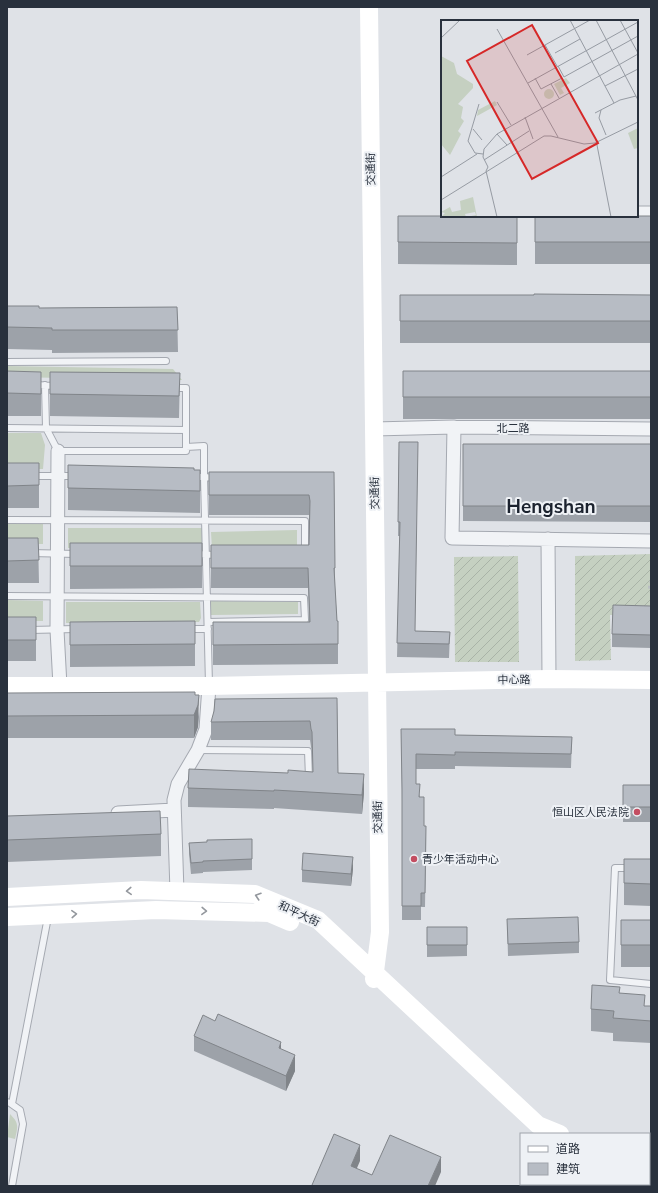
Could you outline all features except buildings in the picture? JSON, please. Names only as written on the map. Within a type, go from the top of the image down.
[{"type":"street","name":"交通街","points":[[369,7],[380,932],[374,976]]},
{"type":"street","points":[[638,213],[651,213]]},
{"type":"street","points":[[454,428],[452,538],[651,541]]},
{"type":"street","name":"北二路","points":[[374,429],[651,429]]},
{"type":"street","points":[[58,451],[57,630],[60,686]]},
{"type":"street","points":[[548,539],[550,679]]},
{"type":"street","name":"中心路","points":[[7,686],[209,686],[550,679],[651,680]]},
{"type":"street","points":[[177,892],[174,800],[178,784],[187,776],[206,729],[209,686]]},
{"type":"street","points":[[102,814],[174,810]]},
{"type":"street","name":"和平大街","points":[[7,897],[141,890],[255,894],[318,920],[374,976],[539,1133]]},
{"type":"street","name":"和平大街","points":[[7,917],[156,910],[269,913],[331,939],[538,1124],[558,1133]]},
{"type":"lane","points":[[7,362],[166,361]]},
{"type":"lane","points":[[30,385],[61,386]]},
{"type":"lane","points":[[45,385],[46,428],[58,451],[186,451],[186,388],[170,388]]},
{"type":"lane","points":[[7,428],[186,430]]},
{"type":"lane","points":[[186,447],[204,446],[209,686]]},
{"type":"lane","points":[[29,476],[81,476]]},
{"type":"lane","points":[[189,477],[220,478]]},
{"type":"lane","points":[[7,520],[305,521],[305,555],[298,555]]},
{"type":"lane","points":[[21,553],[81,554]]},
{"type":"lane","points":[[190,554],[221,554]]},
{"type":"lane","points":[[7,596],[304,598],[305,620],[208,622]]},
{"type":"lane","points":[[184,629],[208,629]]},
{"type":"lane","points":[[21,630],[81,630]]},
{"type":"lane","points":[[198,750],[308,751],[308,778],[301,778]]},
{"type":"lane","points":[[637,868],[615,868],[610,980],[651,984]]},
{"type":"lane","points":[[12,1186],[23,1124],[20,1110],[10,1103],[49,915]]},
{"type":"path","points":[[651,580],[648,587],[651,593]]},
{"type":"green space","points":[[7,366],[173,369],[182,380],[7,377]]},
{"type":"green space","points":[[7,433],[41,433],[45,445],[43,469],[7,469]]},
{"type":"green space","points":[[7,523],[43,523],[43,544],[7,544]]},
{"type":"green space","points":[[68,528],[202,528],[202,547],[68,548]]},
{"type":"green space","points":[[297,530],[297,547],[212,549],[211,532]]},
{"type":"green space","points":[[651,554],[651,615],[610,615],[611,660],[575,661],[575,556]]},
{"type":"green space","points":[[518,556],[519,662],[455,662],[454,557]]},
{"type":"green space","points":[[7,600],[43,601],[43,621],[7,621]]},
{"type":"green space","points":[[210,601],[298,602],[298,614],[211,615]]},
{"type":"green space","points":[[66,602],[200,602],[201,618],[199,622],[66,623]]},
{"type":"green space","points":[[10,1114],[17,1125],[15,1139],[7,1137]]},
{"type":"place","name":"恒山区人民法院","points":[[637,812]]},
{"type":"place","name":"青少年活动中心","points":[[414,859]]},
{"type":"district","name":"Hengshan","points":[[551,507]]}]
